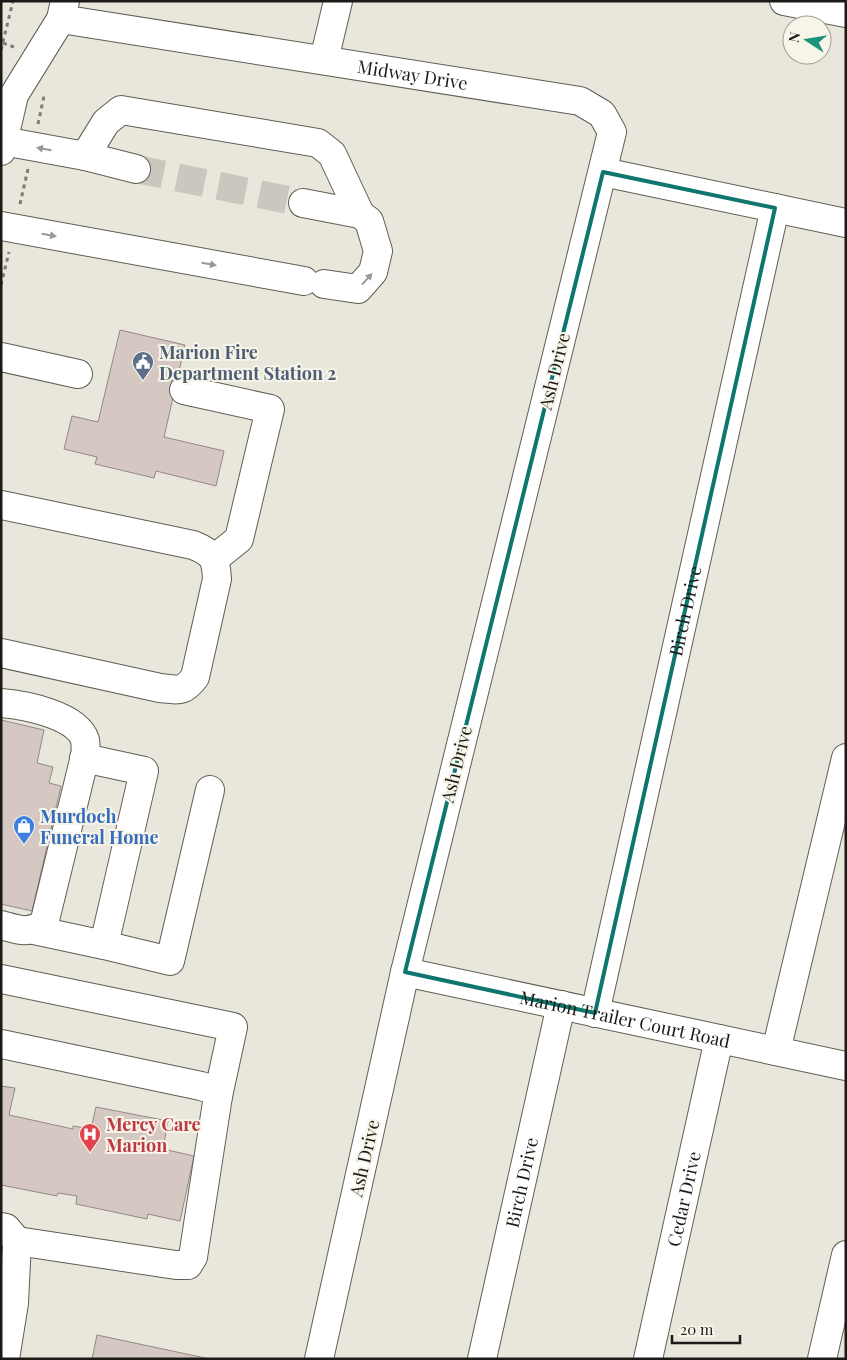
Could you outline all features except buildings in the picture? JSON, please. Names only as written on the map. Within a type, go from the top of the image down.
[{"type":"street","points":[[324,60],[338,1]]},
{"type":"street","points":[[784,1],[846,13]]},
{"type":"street","name":"Midway Drive","points":[[2,146],[14,95],[63,10],[324,60],[580,101],[602,114],[612,132],[603,172]]},
{"type":"street","points":[[85,156],[106,122],[121,110],[318,144],[332,154],[360,214]]},
{"type":"street","points":[[2,146],[85,156],[136,169]]},
{"type":"street","points":[[603,172],[846,223]]},
{"type":"street","name":"Ash Drive","points":[[319,1359],[405,972],[603,172]]},
{"type":"street","points":[[1,226],[314,283],[358,289],[374,272],[378,251],[369,221],[360,214],[303,203]]},
{"type":"street","name":"Birch Drive","points":[[595,1012],[775,208]]},
{"type":"street","points":[[1,357],[78,374]]},
{"type":"street","points":[[184,390],[270,409],[239,539],[214,559]]},
{"type":"street","points":[[1,505],[178,541],[203,549],[212,554],[216,563],[217,579],[195,677],[187,687],[177,690],[160,688],[1,653]]},
{"type":"street","points":[[1,703],[44,711],[66,720],[78,728],[85,740],[84,758],[49,908],[44,924],[34,930]]},
{"type":"street","points":[[84,758],[144,771],[104,945]]},
{"type":"street","points":[[776,1051],[846,758]]},
{"type":"street","points":[[1,925],[22,930],[34,930],[170,961],[210,790]]},
{"type":"street","name":"Marion Trailer Court Road","points":[[405,972],[846,1066]]},
{"type":"street","points":[[1,979],[233,1026],[218,1096],[193,1257],[188,1265],[176,1265],[9,1234],[14,1303],[5,1359]]},
{"type":"street","name":"Birch Drive","points":[[482,1359],[561,1005]]},
{"type":"street","name":"Cedar Drive","points":[[648,1359],[719,1039]]},
{"type":"street","points":[[1,1044],[201,1086],[214,1090],[218,1096]]},
{"type":"street","points":[[822,1359],[846,1255]]},
{"type":"path","points":[[1,50],[13,1]]},
{"type":"highlighted area","points":[[603,172],[775,208],[595,1013],[405,972]]},
{"type":"tunnel","points":[[136,169],[303,203]]},
{"type":"place","name":"Marion Fire Department Station 2","points":[[143,381]]},
{"type":"place","name":"Murdoch Funeral Home","points":[[24,845]]},
{"type":"place","name":"Mercy Care Marion","points":[[90,1153]]}]
